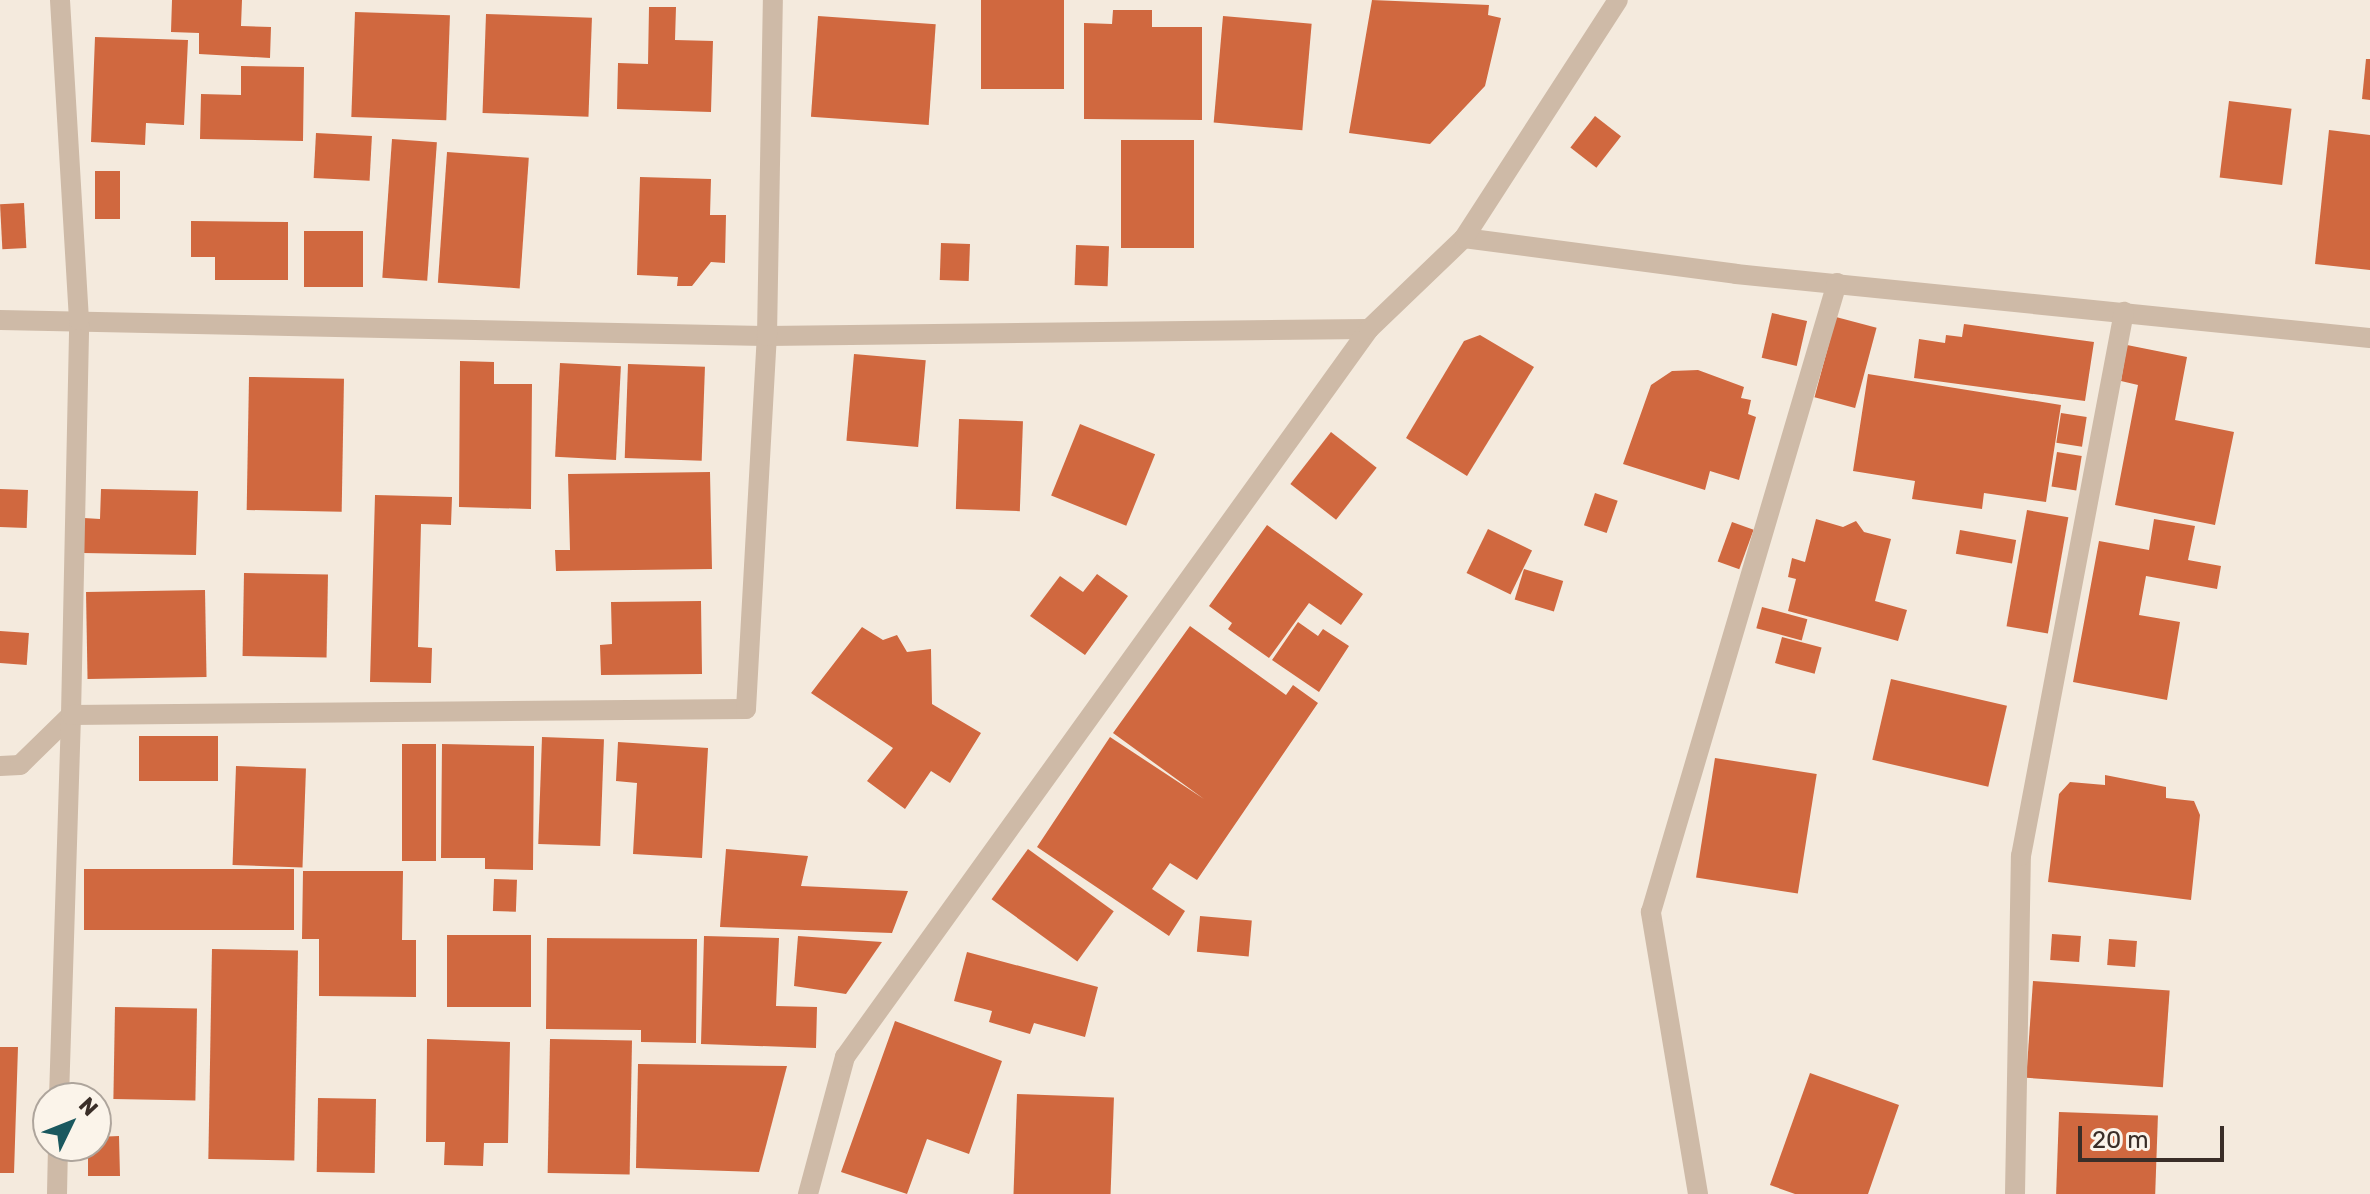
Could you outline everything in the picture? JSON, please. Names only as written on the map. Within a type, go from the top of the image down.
[{"type":"street","points":[[60,0],[79,320],[60,1082]]},
{"type":"street","points":[[0,766],[20,765],[71,715],[746,709],[767,336],[773,0]]},
{"type":"street","points":[[808,1194],[845,1057],[1369,329],[1464,238],[1618,0]]},
{"type":"street","points":[[1464,238],[1837,283],[2370,338]]},
{"type":"street","points":[[1698,1194],[1651,912],[1837,283]]},
{"type":"street","points":[[2015,1194],[2021,856],[2124,312]]},
{"type":"street","points":[[0,320],[767,336],[1369,329]]},
{"type":"street","points":[[57,1194],[58,1162]]},
{"type":"building","points":[[172,0],[242,0],[241,26],[271,27],[270,58],[199,54],[199,33],[171,32]]},
{"type":"building","points":[[981,0],[1064,0],[1064,89],[981,89]]},
{"type":"building","points":[[1372,0],[1489,5],[1488,15],[1501,18],[1485,86],[1430,144],[1349,133]]},
{"type":"building","points":[[649,7],[676,7],[675,40],[713,41],[711,112],[617,109],[618,63],[648,64]]},
{"type":"building","points":[[1113,10],[1152,10],[1152,27],[1202,27],[1202,120],[1084,119],[1084,23],[1112,24]]},
{"type":"building","points":[[355,12],[450,15],[446,120],[351,117]]},
{"type":"building","points":[[486,14],[592,18],[588,117],[483,113]]},
{"type":"building","points":[[818,16],[936,24],[929,125],[811,117]]},
{"type":"building","points":[[1223,16],[1312,24],[1302,130],[1214,123]]},
{"type":"building","points":[[95,37],[188,40],[184,125],[146,123],[145,145],[91,142]]},
{"type":"building","points":[[2366,59],[2370,59],[2370,100],[2362,99]]},
{"type":"building","points":[[241,66],[304,67],[303,141],[200,139],[201,94],[241,95]]},
{"type":"building","points":[[2229,101],[2292,109],[2282,185],[2220,177]]},
{"type":"building","points":[[1595,116],[1621,136],[1596,168],[1570,148]]},
{"type":"building","points":[[2329,130],[2370,135],[2370,270],[2315,264]]},
{"type":"building","points":[[316,133],[372,136],[370,181],[314,178]]},
{"type":"building","points":[[392,139],[437,142],[427,281],[382,278]]},
{"type":"building","points":[[1121,140],[1194,140],[1194,248],[1121,248]]},
{"type":"building","points":[[447,152],[529,158],[520,288],[438,283]]},
{"type":"building","points":[[95,171],[120,171],[120,219],[95,219]]},
{"type":"building","points":[[640,177],[711,179],[710,215],[726,215],[725,263],[711,262],[692,286],[677,286],[678,277],[637,275]]},
{"type":"building","points":[[24,203],[26,248],[2,249],[0,204]]},
{"type":"building","points":[[191,221],[288,222],[288,280],[215,280],[215,257],[191,257]]},
{"type":"building","points":[[304,231],[363,231],[363,287],[304,287]]},
{"type":"building","points":[[941,243],[970,244],[969,281],[940,280]]},
{"type":"building","points":[[1076,245],[1109,246],[1108,286],[1075,285]]},
{"type":"building","points":[[1772,313],[1807,321],[1797,366],[1762,358]]},
{"type":"building","points":[[1836,317],[1877,328],[1855,408],[1815,397]]},
{"type":"building","points":[[1964,324],[2094,342],[2085,401],[1914,378],[1919,339],[1945,343],[1946,335],[1962,337]]},
{"type":"building","points":[[1480,335],[1534,367],[1467,476],[1406,438],[1464,341]]},
{"type":"building","points":[[2127,345],[2187,357],[2175,420],[2234,432],[2215,525],[2115,505],[2138,385],[2121,381]]},
{"type":"building","points":[[854,354],[926,360],[918,447],[846,441]]},
{"type":"building","points":[[460,361],[494,362],[494,384],[532,384],[531,509],[459,507]]},
{"type":"building","points":[[560,363],[621,366],[616,460],[555,457]]},
{"type":"building","points":[[628,364],[705,367],[702,461],[625,458]]},
{"type":"building","points":[[1698,370],[1744,387],[1741,398],[1751,400],[1748,414],[1756,417],[1739,480],[1710,471],[1705,490],[1623,464],[1651,385],[1672,371]]},
{"type":"building","points":[[1868,374],[2061,405],[2046,502],[1984,493],[1982,509],[1912,499],[1915,481],[1853,471]]},
{"type":"building","points":[[249,377],[344,379],[342,512],[247,510]]},
{"type":"building","points":[[2061,413],[2087,417],[2082,447],[2056,443]]},
{"type":"building","points":[[959,419],[1023,421],[1020,511],[956,509]]},
{"type":"building","points":[[1080,424],[1155,454],[1126,526],[1051,495]]},
{"type":"building","points":[[1331,432],[1377,468],[1336,520],[1290,484]]},
{"type":"building","points":[[2057,452],[2082,456],[2076,490],[2052,487]]},
{"type":"building","points":[[710,472],[712,569],[556,571],[555,550],[570,550],[568,474]]},
{"type":"building","points":[[0,489],[28,490],[27,528],[0,527]]},
{"type":"building","points":[[101,489],[198,491],[196,555],[83,553],[84,518],[100,519]]},
{"type":"building","points":[[1595,493],[1618,501],[1607,533],[1584,525]]},
{"type":"building","points":[[375,495],[452,497],[451,525],[421,524],[418,647],[432,648],[431,683],[370,682]]},
{"type":"building","points":[[2027,510],[2068,517],[2048,634],[2007,626]]},
{"type":"building","points":[[1816,519],[1843,527],[1856,521],[1864,532],[1891,539],[1875,601],[1907,610],[1898,641],[1788,611],[1796,579],[1788,577],[1792,558],[1805,562]]},
{"type":"building","points":[[2154,519],[2195,526],[2188,560],[2221,566],[2217,589],[2146,576],[2139,615],[2180,622],[2167,700],[2073,682],[2099,541],[2149,550]]},
{"type":"building","points":[[1732,522],[1754,530],[1739,569],[1718,561]]},
{"type":"building","points":[[1267,525],[1363,594],[1341,625],[1309,603],[1269,658],[1228,629],[1232,623],[1209,606]]},
{"type":"building","points":[[1488,529],[1532,550],[1511,595],[1467,573]]},
{"type":"building","points":[[1960,530],[2016,540],[2012,564],[1956,554]]},
{"type":"building","points":[[1524,569],[1563,581],[1554,612],[1515,600]]},
{"type":"building","points":[[244,573],[328,574],[327,657],[243,656]]},
{"type":"building","points":[[1097,574],[1128,596],[1085,655],[1030,616],[1060,576],[1083,592]]},
{"type":"building","points":[[205,590],[207,677],[88,679],[86,592]]},
{"type":"building","points":[[701,601],[702,674],[601,675],[600,645],[612,644],[611,602]]},
{"type":"building","points":[[1762,607],[1807,619],[1802,640],[1756,628]]},
{"type":"building","points":[[1298,622],[1318,636],[1323,629],[1349,646],[1319,692],[1272,660]]},
{"type":"building","points":[[1190,626],[1286,695],[1293,685],[1318,703],[1197,880],[1170,863],[1152,889],[1185,911],[1169,936],[1037,847],[1110,737],[1204,799],[1113,733]]},
{"type":"building","points":[[862,627],[883,640],[897,635],[907,652],[931,649],[932,704],[981,733],[950,783],[931,771],[905,809],[867,781],[893,748],[811,693]]},
{"type":"building","points":[[0,631],[29,633],[27,665],[0,663]]},
{"type":"building","points":[[1782,637],[1822,648],[1815,674],[1775,663]]},
{"type":"building","points":[[1891,679],[2007,706],[1988,787],[1872,760]]},
{"type":"building","points":[[139,736],[218,736],[218,781],[139,781]]},
{"type":"building","points":[[542,737],[604,739],[600,846],[538,844]]},
{"type":"building","points":[[618,742],[708,748],[702,858],[633,854],[637,783],[616,781]]},
{"type":"building","points":[[402,744],[436,744],[436,861],[402,861]]},
{"type":"building","points":[[442,744],[534,746],[533,870],[485,869],[485,858],[441,858]]},
{"type":"building","points":[[1715,758],[1817,774],[1798,894],[1696,878]]},
{"type":"building","points":[[236,766],[306,768],[303,867],[233,865]]},
{"type":"building","points":[[2105,775],[2166,787],[2166,798],[2194,801],[2200,815],[2191,900],[2048,882],[2059,794],[2070,782],[2105,785]]},
{"type":"building","points":[[726,849],[808,856],[801,886],[908,891],[892,933],[720,927]]},
{"type":"building","points":[[1028,849],[1114,911],[1077,961],[992,899]]},
{"type":"building","points":[[84,869],[294,869],[294,930],[84,930]]},
{"type":"building","points":[[303,871],[403,871],[402,940],[416,940],[416,997],[319,996],[319,939],[302,939]]},
{"type":"building","points":[[494,879],[517,880],[516,912],[493,911]]},
{"type":"building","points":[[1200,916],[1252,921],[1249,956],[1197,952]]},
{"type":"building","points":[[2052,934],[2081,936],[2079,962],[2050,960]]},
{"type":"building","points":[[447,935],[531,935],[531,1007],[447,1007]]},
{"type":"building","points":[[704,936],[779,938],[776,1006],[817,1007],[816,1048],[701,1044]]},
{"type":"building","points":[[798,936],[882,942],[846,994],[794,986]]},
{"type":"building","points":[[547,938],[697,939],[696,1043],[641,1042],[641,1030],[546,1029]]},
{"type":"building","points":[[2109,939],[2137,941],[2135,967],[2107,965]]},
{"type":"building","points":[[212,949],[298,951],[294,1160],[208,1159]]},
{"type":"building","points":[[967,952],[1098,987],[1085,1037],[1034,1023],[1030,1034],[989,1022],[992,1011],[954,1001]]},
{"type":"building","points":[[2033,981],[2170,991],[2163,1087],[2026,1078]]},
{"type":"building","points":[[115,1007],[197,1008],[195,1100],[113,1099]]},
{"type":"building","points":[[895,1021],[1002,1061],[969,1154],[927,1139],[907,1194],[841,1172]]},
{"type":"building","points":[[427,1039],[510,1042],[508,1143],[484,1143],[483,1166],[444,1165],[445,1142],[426,1142]]},
{"type":"building","points":[[550,1039],[632,1040],[630,1174],[548,1173]]},
{"type":"building","points":[[0,1047],[18,1047],[14,1173],[0,1173]]},
{"type":"building","points":[[638,1064],[787,1066],[759,1172],[636,1168]]},
{"type":"building","points":[[1810,1073],[1899,1105],[1868,1194],[1795,1194],[1770,1185]]},
{"type":"building","points":[[1017,1094],[1114,1097],[1111,1194],[1014,1194]]},
{"type":"building","points":[[318,1098],[376,1099],[375,1173],[317,1172]]},
{"type":"building","points":[[2059,1112],[2158,1115],[2155,1194],[2056,1194]]},
{"type":"building","points":[[112,1136],[119,1136],[120,1176],[88,1176],[88,1162],[112,1162]]}]
